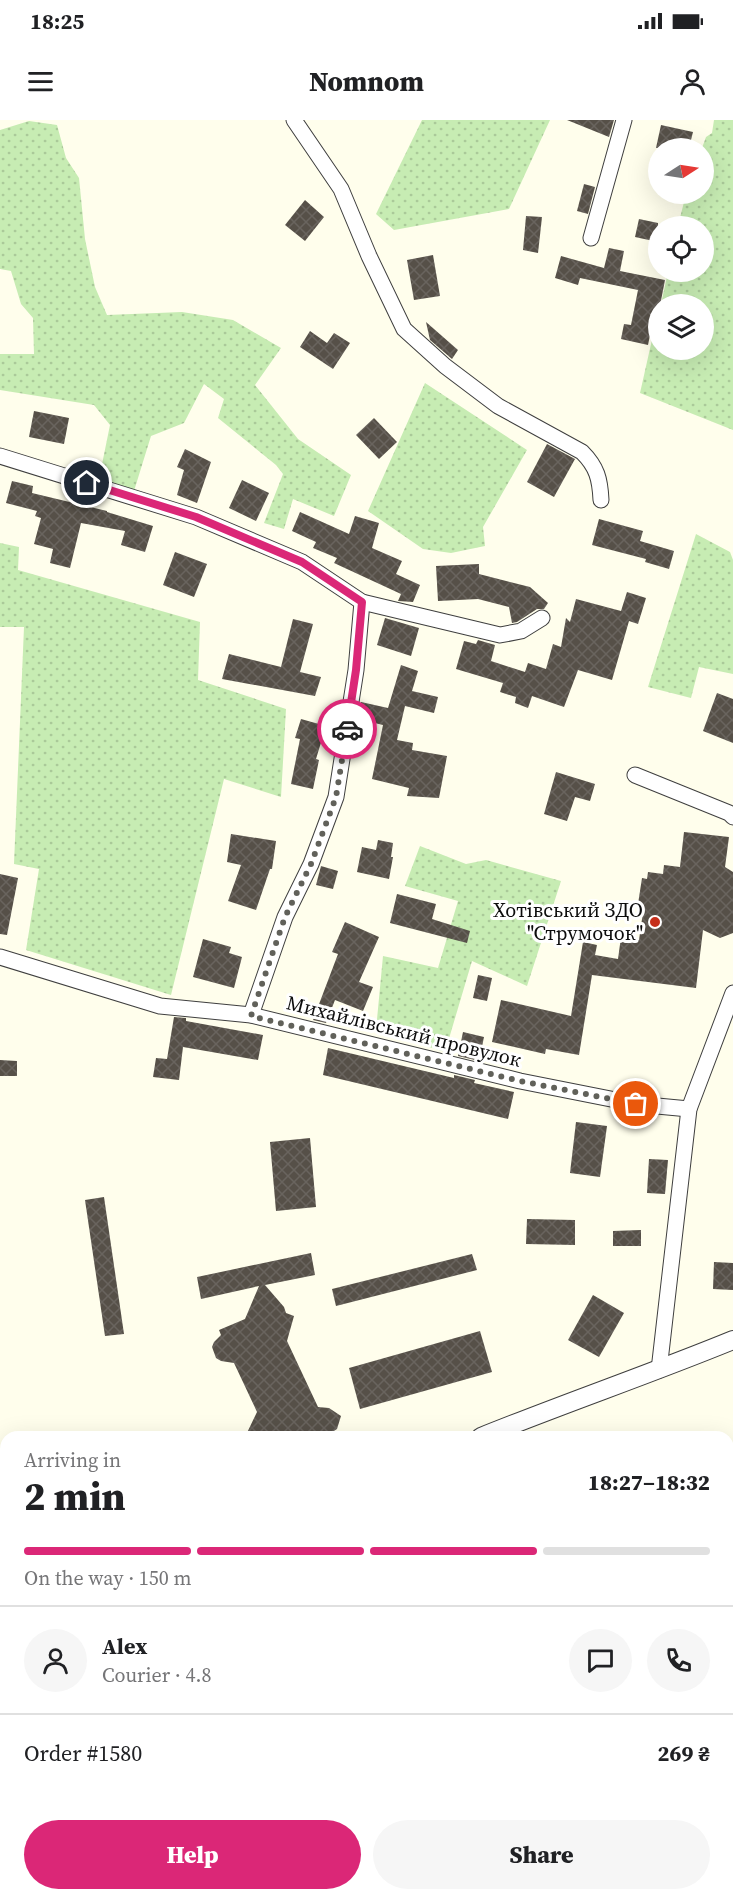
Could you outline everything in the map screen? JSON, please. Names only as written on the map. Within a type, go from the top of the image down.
[{"type":"street","points":[[294,120],[341,189],[369,256],[404,329],[445,366],[498,406],[582,452],[593,463],[600,483],[602,500]]},
{"type":"street","points":[[591,238],[624,120]]},
{"type":"street","points":[[0,456],[196,517],[302,562],[362,602],[500,635],[521,631],[542,618]]},
{"type":"street","name":"Михайлівський провулок","points":[[362,602],[356,670],[336,797],[311,864],[285,917],[251,1016],[520,1081],[636,1104],[689,1109]]},
{"type":"street","points":[[636,775],[729,813],[733,817]]},
{"type":"street","points":[[0,957],[160,1006],[251,1016]]},
{"type":"street","points":[[659,1370],[689,1109],[733,993]]},
{"type":"street","points":[[496,1431],[733,1340]]},
{"type":"green space","points":[[422,120],[550,120],[509,209],[394,230],[376,214]]},
{"type":"green space","points":[[714,120],[733,120],[733,430],[640,393],[648,357],[648,360],[714,360],[714,294],[663,294],[666,282],[714,282],[714,216],[680,216],[684,204],[714,204],[714,138],[706,138],[712,133]]},
{"type":"green space","points":[[29,121],[57,125],[66,158],[79,178],[85,239],[95,287],[107,315],[182,312],[233,320],[281,348],[255,385],[298,439],[351,475],[334,516],[293,499],[284,529],[264,523],[283,474],[276,465],[218,418],[224,399],[204,384],[184,423],[151,436],[134,491],[99,479],[110,425],[94,405],[0,390],[0,354],[34,354],[33,318],[21,304],[11,271],[0,269],[0,130]]},
{"type":"green space","points":[[425,383],[527,450],[483,527],[485,546],[451,553],[423,549],[368,511]]},
{"type":"green space","points":[[696,534],[730,552],[733,560],[733,674],[699,667],[691,698],[648,687]]},
{"type":"green space","points":[[0,543],[19,547],[18,570],[200,622],[198,680],[286,709],[281,797],[224,779],[171,995],[26,950],[39,869],[14,864],[24,627],[0,627]]},
{"type":"green space","points":[[420,846],[466,864],[486,860],[561,881],[527,986],[472,961],[445,1052],[376,1030],[383,956],[438,968],[458,901],[405,886]]},
{"type":"building","points":[[567,120],[614,120],[609,137]]},
{"type":"building","points":[[661,125],[693,132],[692,138],[658,138]]},
{"type":"building","points":[[584,184],[595,187],[588,214],[577,211]]},
{"type":"building","points":[[305,200],[324,217],[305,241],[285,225]]},
{"type":"building","points":[[526,216],[542,217],[538,253],[523,250]]},
{"type":"building","points":[[639,219],[648,221],[648,240],[635,237]]},
{"type":"building","points":[[609,248],[624,251],[620,271],[648,277],[648,282],[665,282],[662,294],[648,294],[648,345],[621,339],[624,324],[631,325],[638,290],[580,278],[578,285],[555,278],[561,256],[604,268]]},
{"type":"building","points":[[433,255],[440,296],[414,300],[407,260]]},
{"type":"building","points":[[426,322],[458,350],[452,359],[430,340]]},
{"type":"building","points":[[310,331],[327,343],[334,333],[350,343],[333,369],[300,347]]},
{"type":"building","points":[[34,411],[69,418],[64,444],[29,437]]},
{"type":"building","points":[[374,418],[397,442],[379,459],[356,435]]},
{"type":"building","points":[[547,444],[575,459],[554,497],[527,482]]},
{"type":"building","points":[[185,449],[211,462],[197,503],[177,495],[184,470],[177,467]]},
{"type":"building","points":[[242,480],[269,493],[256,521],[229,508]]},
{"type":"building","points":[[12,481],[33,486],[32,493],[107,511],[153,526],[145,552],[121,545],[125,531],[81,523],[70,568],[50,563],[53,549],[34,544],[41,518],[35,516],[37,511],[6,503]]},
{"type":"building","points":[[300,512],[349,534],[355,516],[379,523],[372,548],[402,561],[396,574],[420,585],[413,602],[398,601],[401,594],[334,563],[337,558],[313,548],[316,542],[292,531]]},
{"type":"building","points":[[599,519],[643,531],[640,541],[674,551],[669,569],[645,562],[646,559],[592,545]]},
{"type":"building","points":[[175,552],[207,564],[194,597],[163,585]]},
{"type":"building","points":[[479,564],[479,574],[530,587],[548,603],[544,609],[537,609],[512,623],[509,607],[478,599],[438,601],[436,566]]},
{"type":"building","points":[[627,592],[646,598],[638,624],[629,621],[612,680],[578,670],[564,707],[532,696],[528,708],[515,703],[516,697],[500,692],[503,683],[456,669],[464,641],[476,644],[478,640],[495,645],[491,661],[525,672],[528,663],[546,669],[553,644],[561,647],[566,618],[570,622],[576,599],[621,611]]},
{"type":"building","points":[[385,618],[419,628],[411,656],[377,645]]},
{"type":"building","points":[[293,619],[313,624],[300,672],[321,677],[315,696],[222,679],[229,654],[281,667]]},
{"type":"building","points":[[401,665],[418,671],[412,691],[438,697],[434,713],[405,706],[397,740],[413,743],[412,750],[447,756],[439,798],[407,796],[409,788],[372,779],[383,725],[358,719],[361,702],[388,708]]},
{"type":"building","points":[[717,693],[733,699],[733,743],[703,731]]},
{"type":"building","points":[[301,719],[326,726],[316,759],[319,760],[313,789],[291,784],[300,739],[295,738]]},
{"type":"building","points":[[556,772],[595,784],[590,801],[575,797],[567,821],[544,814]]},
{"type":"building","points":[[684,832],[729,837],[725,867],[733,872],[733,933],[720,938],[703,930],[696,988],[592,975],[579,1055],[546,1049],[545,1054],[492,1042],[501,1000],[571,1016],[583,942],[597,945],[595,955],[618,959],[621,937],[639,940],[644,905],[638,904],[642,878],[647,879],[648,872],[663,874],[664,865],[680,867]]},
{"type":"building","points":[[231,834],[276,841],[272,869],[270,869],[256,910],[228,901],[241,865],[227,862]]},
{"type":"building","points":[[378,840],[393,843],[389,879],[357,872],[362,847],[376,850]]},
{"type":"building","points":[[321,866],[338,871],[333,889],[316,885]]},
{"type":"building","points":[[0,874],[18,878],[7,935],[0,934]]},
{"type":"building","points":[[397,894],[436,904],[432,919],[470,931],[467,943],[390,923]]},
{"type":"building","points":[[345,922],[379,937],[359,982],[373,987],[363,1011],[335,1000],[326,1023],[313,1020],[338,954],[332,952]]},
{"type":"building","points":[[203,939],[231,947],[229,953],[242,957],[234,988],[193,977]]},
{"type":"building","points":[[478,975],[492,978],[487,1001],[473,998]]},
{"type":"building","points":[[174,1017],[263,1035],[258,1060],[183,1047],[179,1080],[153,1077],[156,1058],[167,1059]]},
{"type":"building","points":[[463,1032],[484,1037],[479,1061],[458,1056]]},
{"type":"building","points":[[328,1048],[454,1078],[454,1075],[475,1080],[474,1083],[514,1092],[508,1119],[323,1075]]},
{"type":"building","points":[[0,1060],[17,1061],[17,1076],[0,1076]]},
{"type":"building","points":[[576,1122],[607,1126],[600,1177],[570,1173]]},
{"type":"building","points":[[310,1138],[316,1207],[276,1211],[270,1142]]},
{"type":"building","points":[[649,1159],[668,1160],[665,1194],[647,1193]]},
{"type":"building","points":[[104,1197],[124,1334],[105,1336],[85,1200]]},
{"type":"building","points":[[527,1219],[575,1220],[575,1245],[526,1244]]},
{"type":"building","points":[[641,1230],[641,1246],[613,1246],[613,1231]]},
{"type":"building","points":[[311,1253],[315,1275],[265,1285],[284,1307],[286,1313],[294,1316],[287,1341],[318,1407],[329,1408],[341,1416],[337,1429],[334,1431],[248,1431],[257,1412],[234,1363],[216,1358],[212,1347],[221,1335],[219,1330],[245,1319],[259,1286],[201,1299],[197,1277]]},
{"type":"building","points":[[472,1254],[477,1270],[336,1306],[332,1289]]},
{"type":"building","points":[[714,1262],[733,1263],[733,1290],[713,1289]]},
{"type":"building","points":[[593,1295],[624,1313],[599,1357],[568,1340]]},
{"type":"building","points":[[480,1331],[492,1372],[360,1409],[349,1368]]},
{"type":"way so far","points":[[347,729],[336,797],[311,864],[285,917],[251,1016],[520,1081],[636,1104]]},
{"type":"place","name":"Хотівський ЗДО \"Струмочок\"","points":[[655,922]]},
{"type":"route","points":[[87,483],[196,517],[302,562],[362,602],[356,670],[347,729]]}]
